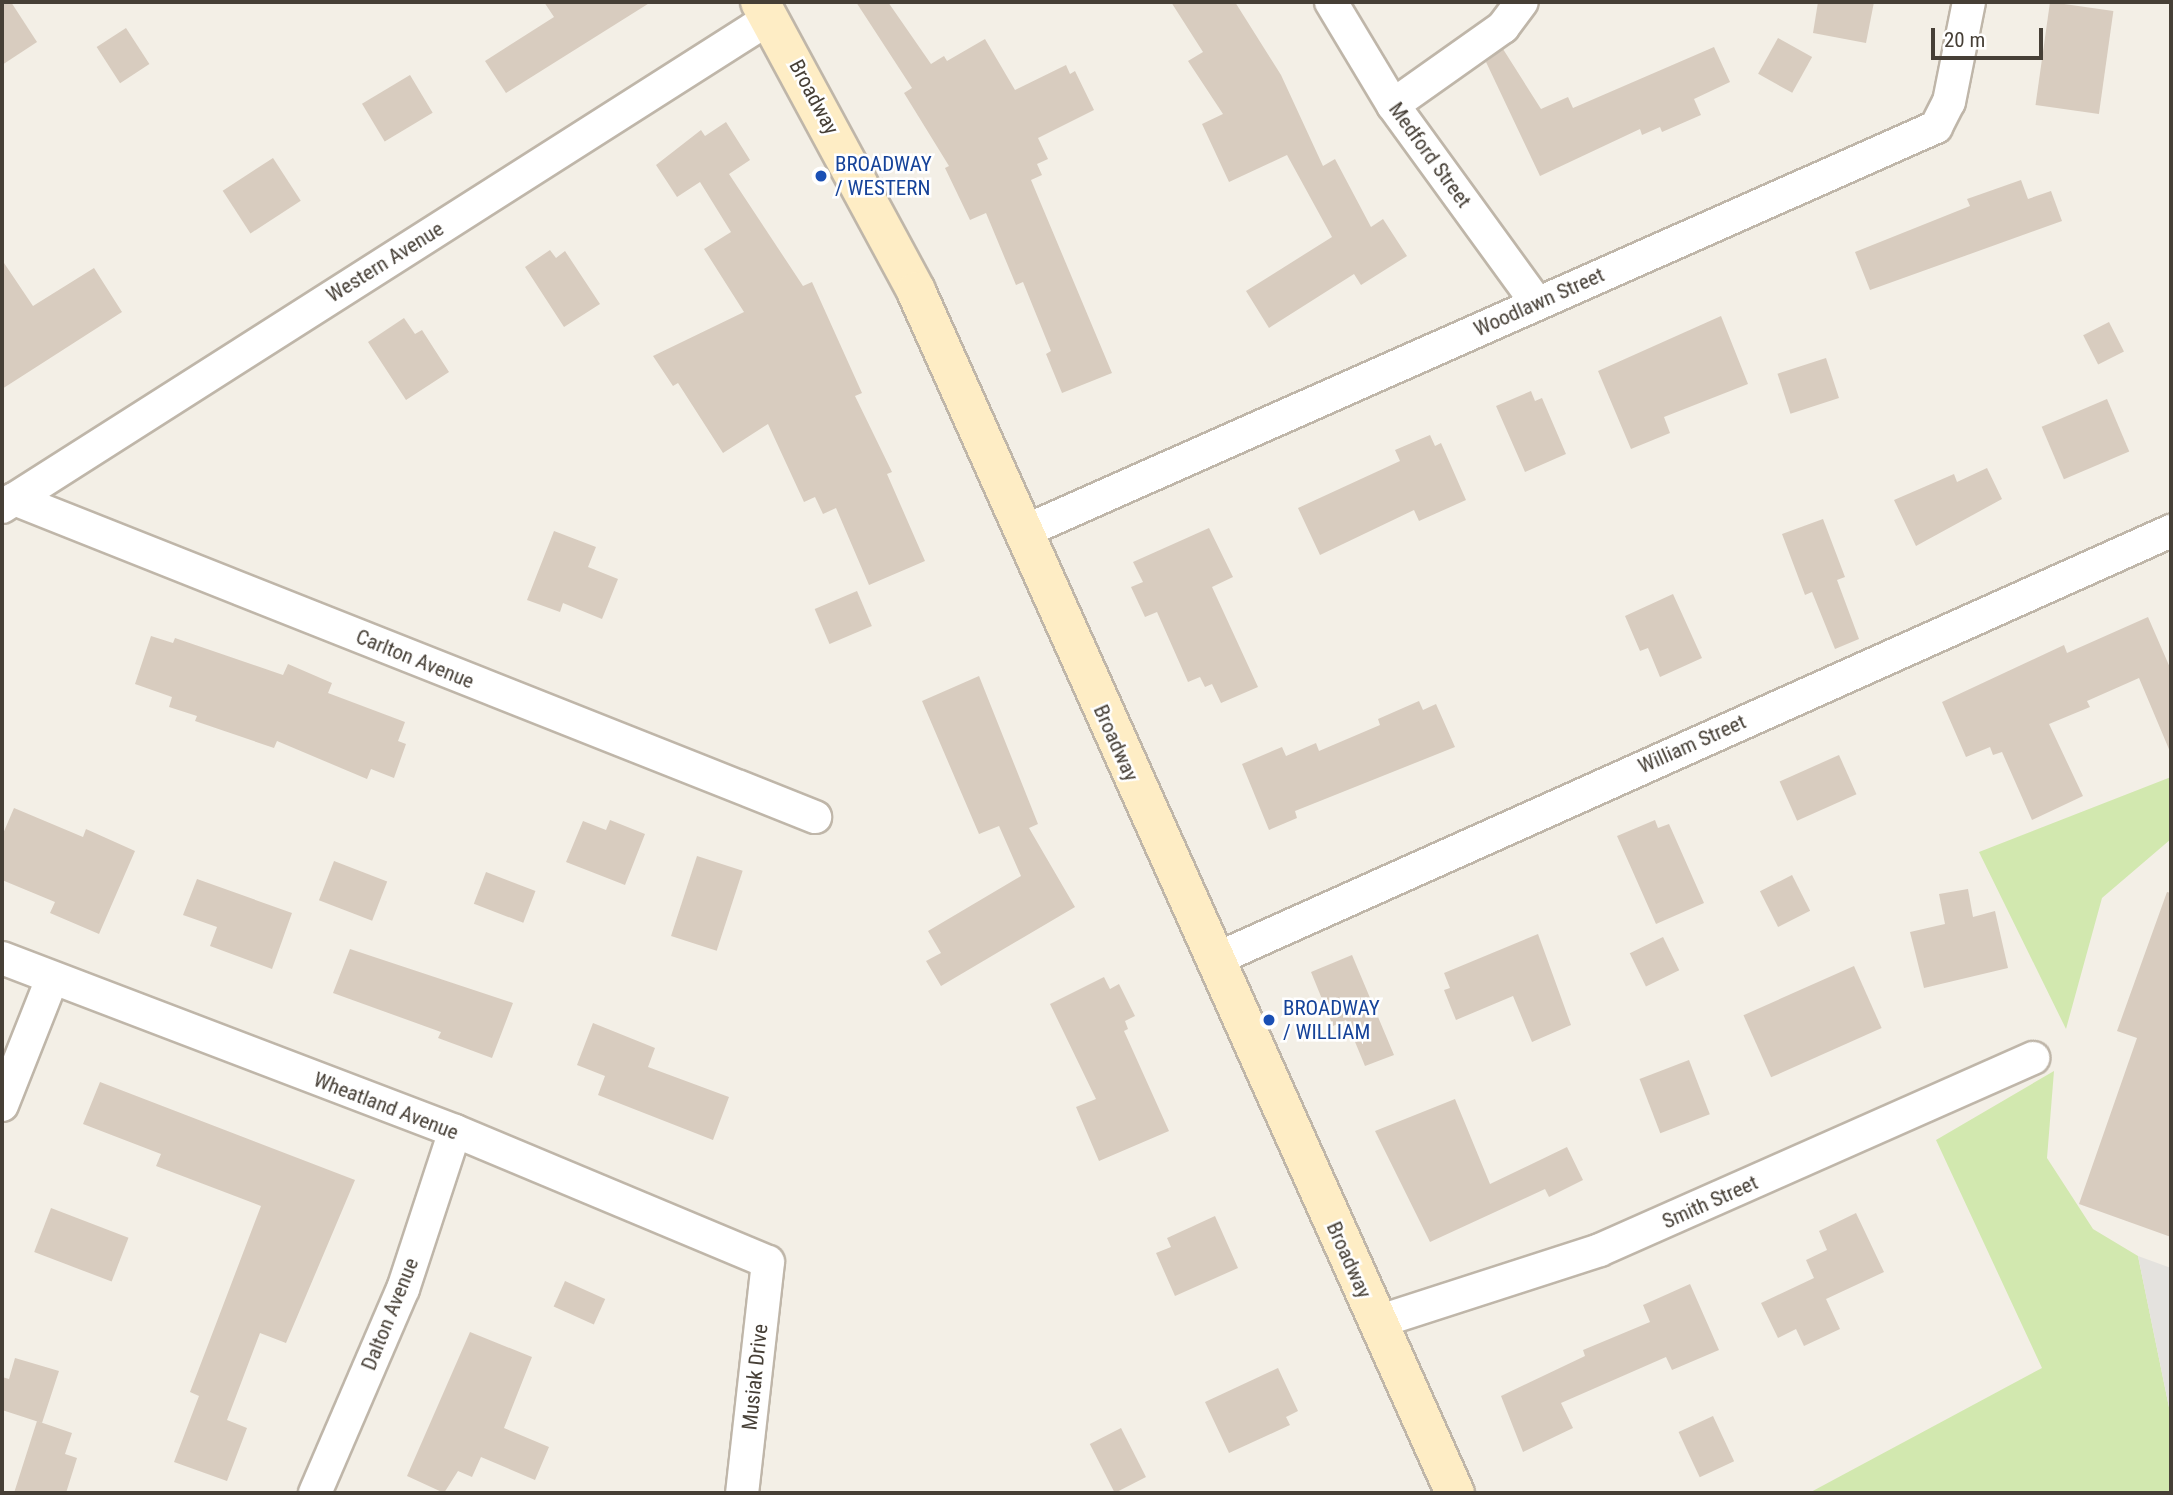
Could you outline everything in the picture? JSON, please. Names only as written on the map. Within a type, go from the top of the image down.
[{"type":"main road","name":"Broadway","points":[[765,10],[916,291],[1455,1493]]},
{"type":"street","name":"Medford Street","points":[[1331,2],[1393,105],[1536,302]]},
{"type":"street","points":[[1393,105],[1503,27],[1522,2]]},
{"type":"street","name":"Woodlawn Street","points":[[1023,532],[1536,302],[1936,127],[1949,102],[1969,2]]},
{"type":"street","name":"Western Avenue","points":[[8,503],[765,10]]},
{"type":"street","name":"Carlton Avenue","points":[[8,503],[815,817]]},
{"type":"street","name":"William Street","points":[[1214,960],[2171,531]]},
{"type":"street","name":"Wheatland Avenue","points":[[2,958],[455,1131],[768,1262]]},
{"type":"street","points":[[2,1105],[52,979]]},
{"type":"street","name":"Smith Street","points":[[1377,1322],[1600,1250],[2033,1058]]},
{"type":"street","name":"Dalton Avenue","points":[[316,1493],[403,1289],[455,1131]]},
{"type":"street","name":"Musiak Drive","points":[[742,1493],[768,1262]]},
{"type":"green space","points":[[2171,777],[2171,839],[2102,898],[2066,1029],[1979,852]]},
{"type":"green space","points":[[2054,1071],[2047,1158],[2093,1229],[2138,1256],[2171,1417],[2171,1493],[1809,1493],[2042,1368],[1936,1140]]},
{"type":"shaded area","points":[[2138,1256],[2171,1268],[2171,1417]]},
{"type":"building","points":[[2,2],[11,2],[37,42],[2,65]]},
{"type":"building","points":[[544,2],[651,2],[506,93],[485,61],[554,17]]},
{"type":"building","points":[[856,2],[888,2],[931,64],[944,56],[947,61],[985,39],[1015,90],[1066,65],[1070,74],[1075,71],[1094,110],[1038,138],[1048,159],[1037,164],[1042,175],[1031,180],[1112,373],[1062,393],[1046,354],[1051,351],[1023,282],[1016,285],[986,213],[970,220],[945,168],[949,166],[904,93],[912,88]]},
{"type":"building","points":[[1171,2],[1235,2],[1281,75],[1323,166],[1335,159],[1371,227],[1383,219],[1407,256],[1361,285],[1354,274],[1269,328],[1246,291],[1332,237],[1287,155],[1229,182],[1202,124],[1223,114],[1188,61],[1203,52]]},
{"type":"building","points":[[1818,2],[1874,2],[1866,43],[1813,33]]},
{"type":"building","points":[[2050,2],[2113,11],[2099,114],[2036,105]]},
{"type":"building","points":[[126,28],[149,64],[120,83],[97,47]]},
{"type":"building","points":[[1778,38],[1812,57],[1792,93],[1758,74]]},
{"type":"building","points":[[1714,47],[1730,82],[1694,99],[1701,115],[1662,132],[1660,127],[1642,135],[1640,129],[1540,176],[1486,62],[1503,49],[1541,109],[1568,97],[1573,108]]},
{"type":"building","points":[[410,75],[433,113],[385,142],[362,104]]},
{"type":"building","points":[[726,122],[750,160],[729,174],[803,286],[812,282],[862,393],[855,396],[892,472],[887,474],[925,561],[869,585],[836,508],[823,514],[815,497],[804,502],[768,424],[723,453],[678,383],[673,386],[653,356],[744,312],[704,249],[731,232],[700,182],[677,197],[656,165],[701,130],[705,136]]},
{"type":"building","points":[[273,158],[301,201],[250,233],[223,191]]},
{"type":"building","points":[[2021,180],[2028,199],[2051,191],[2062,221],[1870,290],[1855,252],[1970,206],[1967,199]]},
{"type":"building","points":[[550,250],[556,258],[565,251],[600,304],[564,327],[525,267]]},
{"type":"building","points":[[2,260],[33,306],[94,268],[122,312],[2,389]]},
{"type":"building","points":[[1721,316],[1748,384],[1664,417],[1670,433],[1631,449],[1598,371]]},
{"type":"building","points":[[404,318],[415,334],[422,330],[449,372],[406,400],[368,342]]},
{"type":"building","points":[[2109,322],[2124,351],[2098,365],[2083,335]]},
{"type":"building","points":[[1826,358],[1839,398],[1790,414],[1777,374]]},
{"type":"building","points":[[1531,391],[1535,401],[1542,398],[1566,454],[1525,472],[1496,406]]},
{"type":"building","points":[[2107,399],[2129,451],[2064,479],[2042,427]]},
{"type":"building","points":[[1430,435],[1435,446],[1441,443],[1466,500],[1419,521],[1414,510],[1320,555],[1298,508],[1400,461],[1395,450]]},
{"type":"building","points":[[1987,468],[2002,499],[1916,546],[1894,500],[1954,474],[1957,482]]},
{"type":"building","points":[[1823,519],[1845,577],[1837,580],[1859,639],[1835,649],[1812,592],[1805,595],[1782,534]]},
{"type":"building","points":[[1209,528],[1233,577],[1212,587],[1258,687],[1221,703],[1212,684],[1205,687],[1200,677],[1188,682],[1157,612],[1145,617],[1131,587],[1143,582],[1133,562]]},
{"type":"building","points":[[554,531],[596,547],[588,567],[618,579],[602,619],[563,603],[560,612],[527,600]]},
{"type":"building","points":[[857,591],[872,626],[830,644],[815,609]]},
{"type":"building","points":[[1673,594],[1702,658],[1660,677],[1648,648],[1640,651],[1625,616]]},
{"type":"building","points":[[2148,617],[2171,670],[2171,754],[2139,678],[2087,701],[2090,707],[2049,724],[2083,796],[2032,820],[2002,752],[1993,755],[1990,747],[1966,757],[1942,702],[2064,645],[2067,653]]},
{"type":"building","points":[[151,636],[173,643],[175,638],[283,675],[288,664],[332,683],[328,693],[405,722],[398,741],[406,744],[394,778],[371,769],[367,779],[277,741],[274,748],[195,721],[197,716],[169,707],[172,697],[135,684]]},
{"type":"building","points":[[979,676],[1038,824],[1029,828],[1075,907],[941,986],[926,961],[941,953],[928,931],[1021,876],[999,826],[979,834],[922,701]]},
{"type":"building","points":[[1419,701],[1423,710],[1436,704],[1455,747],[1295,811],[1297,818],[1269,830],[1242,764],[1282,747],[1286,756],[1316,743],[1319,751],[1380,725],[1378,719]]},
{"type":"building","points":[[1839,755],[1856,794],[1797,821],[1780,781]]},
{"type":"building","points":[[14,808],[83,837],[86,829],[135,851],[99,934],[50,913],[55,902],[2,880],[2,836]]},
{"type":"building","points":[[610,820],[645,834],[625,885],[566,862],[583,821],[606,830]]},
{"type":"building","points":[[1655,820],[1658,828],[1669,824],[1704,903],[1656,924],[1617,836]]},
{"type":"building","points":[[697,856],[743,871],[717,951],[671,936]]},
{"type":"building","points":[[334,861],[387,881],[372,921],[319,900]]},
{"type":"building","points":[[486,872],[535,891],[523,923],[474,904]]},
{"type":"building","points":[[1792,875],[1810,911],[1778,927],[1760,891]]},
{"type":"building","points":[[197,879],[292,913],[272,969],[210,946],[217,927],[183,915]]},
{"type":"building","points":[[1968,889],[1973,917],[1995,911],[2008,968],[1924,988],[1910,932],[1945,924],[1939,894]]},
{"type":"building","points":[[2167,892],[2171,893],[2171,1237],[2079,1204],[2137,1038],[2117,1031]]},
{"type":"building","points":[[1538,934],[1571,1025],[1532,1042],[1513,996],[1456,1020],[1444,990],[1450,988],[1444,973]]},
{"type":"building","points":[[1663,937],[1679,970],[1646,986],[1630,953]]},
{"type":"building","points":[[350,949],[513,1003],[492,1058],[438,1038],[441,1032],[333,993]]},
{"type":"building","points":[[1352,955],[1394,1055],[1365,1066],[1346,1020],[1333,1026],[1311,972]]},
{"type":"building","points":[[1854,966],[1882,1028],[1771,1077],[1743,1015]]},
{"type":"building","points":[[1104,977],[1110,989],[1119,984],[1135,1016],[1125,1021],[1128,1029],[1124,1031],[1169,1131],[1099,1161],[1076,1107],[1096,1099],[1050,1004]]},
{"type":"building","points":[[593,1023],[655,1048],[648,1067],[729,1097],[713,1140],[598,1095],[605,1076],[577,1065]]},
{"type":"building","points":[[1689,1060],[1710,1114],[1660,1133],[1640,1079]]},
{"type":"building","points":[[100,1082],[355,1180],[286,1343],[260,1333],[227,1420],[247,1428],[227,1481],[174,1462],[199,1396],[190,1392],[261,1206],[156,1166],[161,1154],[83,1124]]},
{"type":"building","points":[[1455,1099],[1490,1184],[1567,1147],[1583,1180],[1549,1197],[1545,1189],[1430,1242],[1375,1131]]},
{"type":"building","points":[[51,1208],[128,1238],[112,1282],[34,1252]]},
{"type":"building","points":[[1856,1213],[1884,1272],[1826,1299],[1840,1329],[1804,1346],[1796,1329],[1778,1338],[1761,1303],[1814,1278],[1806,1260],[1827,1250],[1819,1231]]},
{"type":"building","points":[[1215,1216],[1238,1268],[1175,1296],[1156,1253],[1171,1247],[1167,1238]]},
{"type":"building","points":[[565,1281],[605,1299],[594,1324],[554,1307]]},
{"type":"building","points":[[1690,1284],[1719,1350],[1672,1370],[1666,1357],[1561,1403],[1573,1428],[1523,1452],[1501,1396],[1585,1356],[1583,1350],[1650,1322],[1643,1305]]},
{"type":"building","points":[[470,1332],[532,1357],[504,1428],[549,1447],[535,1480],[481,1457],[472,1477],[458,1471],[444,1493],[407,1476]]},
{"type":"building","points":[[15,1358],[59,1371],[42,1423],[2,1410],[2,1377],[9,1379]]},
{"type":"building","points":[[1278,1368],[1298,1411],[1286,1417],[1290,1425],[1229,1453],[1205,1402]]},
{"type":"building","points":[[1713,1416],[1734,1461],[1700,1477],[1679,1432]]},
{"type":"building","points":[[37,1421],[72,1433],[65,1454],[77,1458],[66,1493],[14,1493]]},
{"type":"building","points":[[1121,1428],[1146,1477],[1115,1493],[1090,1444]]},
{"type":"place","name":"BROADWAY / WESTERN","points":[[821,176]]},
{"type":"place","name":"BROADWAY / WILLIAM","points":[[1269,1020]]}]
